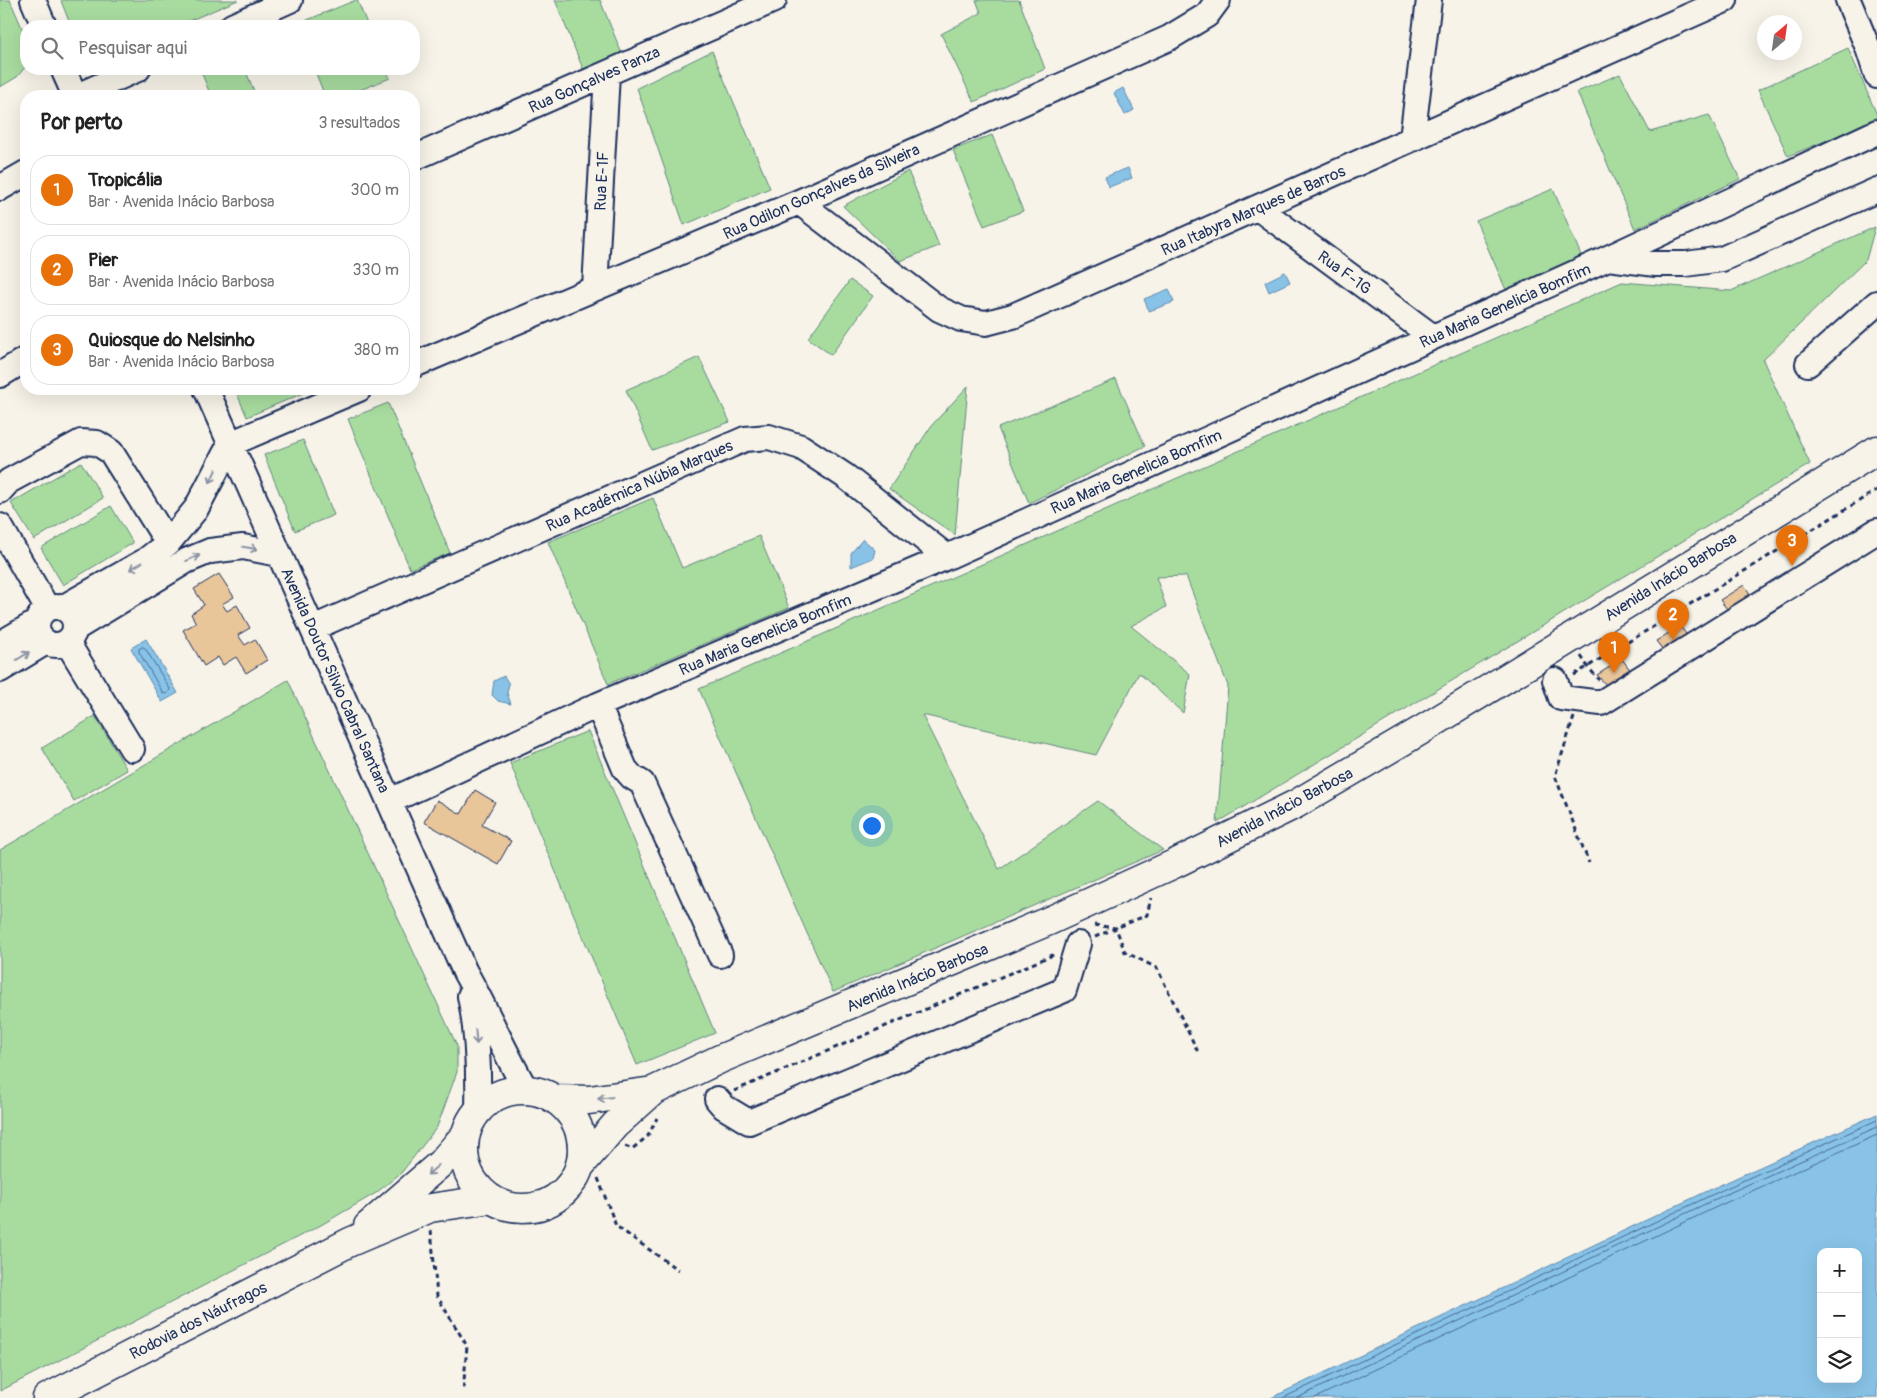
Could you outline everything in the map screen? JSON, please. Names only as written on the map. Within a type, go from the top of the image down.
[{"type":"main road","name":"Avenida Inácio Barbosa","points":[[584,1172],[616,1125],[653,1091],[720,1059],[1051,920],[1174,864],[1296,804],[1425,728],[1877,450]]},
{"type":"main road","points":[[526,1090],[540,1093],[554,1099],[566,1108],[575,1121],[581,1136],[584,1172],[551,1201],[521,1208],[506,1205],[493,1208],[430,1208],[350,1242],[441,1163],[488,1101],[512,1091],[526,1090]]},
{"type":"main road","name":"Avenida Inácio Barbosa","points":[[554,1099],[589,1100],[653,1091]]},
{"type":"main road","points":[[472,1123],[464,1149],[468,1170],[493,1208]]},
{"type":"main road","name":"Rodovia dos Náufragos","points":[[47,1398],[350,1242]]},
{"type":"street","points":[[33,0],[41,20]]},
{"type":"street","points":[[245,20],[290,0]]},
{"type":"street","name":"Rua Gonçalves Panza","points":[[420,155],[774,0]]},
{"type":"street","name":"Rua Odilon Gonçalves da Silveira","points":[[420,363],[798,202],[1169,38],[1207,15],[1218,0]]},
{"type":"street","points":[[1412,139],[1429,0]]},
{"type":"street","name":"Rua Itabyra Marques de Barros","points":[[798,202],[939,309],[961,319],[986,323],[1013,316],[1724,0]]},
{"type":"street","points":[[1848,0],[1868,48],[1877,76]]},
{"type":"street","name":"Rua E-1F","points":[[595,288],[607,74]]},
{"type":"street","points":[[66,75],[73,90]]},
{"type":"street","points":[[90,90],[124,75]]},
{"type":"street","name":"Rua Maria Genelicia Bomfim","points":[[390,801],[598,705],[947,556],[1608,258],[1877,132]]},
{"type":"street","points":[[0,188],[20,176]]},
{"type":"street","points":[[1608,258],[1656,264],[1686,264],[1722,259],[1877,190]]},
{"type":"street","name":"Rua F-1G","points":[[1258,208],[1433,337]]},
{"type":"street","points":[[1808,364],[1877,303]]},
{"type":"street","points":[[0,375],[20,363]]},
{"type":"street","name":"Avenida Doutor Silvio Cabral Santana","points":[[209,395],[465,972],[486,1009],[526,1090]]},
{"type":"street","points":[[0,670],[56,625],[168,543],[196,509],[230,444],[345,395]]},
{"type":"street","name":"Rua Acadêmica Núbia Marques","points":[[313,628],[745,439],[769,437],[801,448],[845,476],[947,556]]},
{"type":"street","points":[[0,491],[9,481],[81,442],[97,443],[111,452],[168,543]]},
{"type":"street","points":[[0,526],[56,625],[132,749]]},
{"type":"street","points":[[1555,680],[1560,698],[1601,703],[1877,531]]},
{"type":"street","points":[[0,644],[56,625],[210,551],[243,547],[279,554]]},
{"type":"street","points":[[598,705],[625,768],[632,777],[642,782],[720,955]]},
{"type":"street","points":[[717,1099],[724,1107],[749,1122],[1064,990],[1083,934]]},
{"type":"street","name":"Avenida Doutor Silvio Cabral Santana","points":[[465,972],[476,1026],[479,1066],[472,1123]]},
{"type":"path","points":[[1570,638],[1588,667],[1612,695]]},
{"type":"path","points":[[1580,700],[1555,776],[1589,863]]},
{"type":"path","points":[[1083,934],[1116,928],[1125,952],[1157,968],[1199,1054]]},
{"type":"path","points":[[493,1208],[503,1219],[544,1214],[574,1188],[584,1172],[616,1226],[678,1270]]},
{"type":"path","points":[[431,1225],[437,1296],[467,1346],[463,1392]]},
{"type":"green space","points":[[0,0],[10,0],[20,23],[20,73],[0,87]]},
{"type":"green space","points":[[238,0],[191,20],[69,20],[61,1]]},
{"type":"green space","points":[[356,0],[365,20],[307,20]]},
{"type":"green space","points":[[555,0],[600,0],[622,54],[583,69]]},
{"type":"green space","points":[[976,0],[1019,0],[1045,69],[974,102],[941,34],[981,13]]},
{"type":"green space","points":[[1848,48],[1877,115],[1877,120],[1788,156],[1758,90]]},
{"type":"green space","points":[[712,51],[770,188],[684,225],[637,88]]},
{"type":"green space","points":[[1620,74],[1650,132],[1709,115],[1740,179],[1635,229],[1577,92]]},
{"type":"green space","points":[[202,75],[247,75],[254,90],[209,90]]},
{"type":"green space","points":[[316,75],[389,75],[390,78],[360,90],[323,90]]},
{"type":"green space","points":[[992,135],[1023,211],[984,226],[953,150]]},
{"type":"green space","points":[[908,171],[939,246],[900,261],[843,206]]},
{"type":"green space","points":[[1553,189],[1583,260],[1507,292],[1476,221]]},
{"type":"green space","points":[[1875,227],[1866,260],[1763,360],[1810,464],[1217,823],[1228,686],[1186,576],[1156,577],[1166,607],[1131,626],[1190,674],[1183,713],[1139,673],[1096,755],[922,715],[999,869],[1098,801],[1163,850],[833,992],[699,689],[1622,282],[1731,291]]},
{"type":"green space","points":[[850,280],[873,296],[831,355],[808,338]]},
{"type":"green space","points":[[699,357],[730,422],[652,450],[626,390]]},
{"type":"green space","points":[[1116,379],[1145,446],[1029,503],[998,428]]},
{"type":"green space","points":[[968,386],[955,535],[889,489],[932,425]]},
{"type":"green space","points":[[238,395],[299,395],[247,417]]},
{"type":"green space","points":[[388,403],[450,553],[410,569],[348,419]]},
{"type":"green space","points":[[303,440],[334,515],[295,531],[264,455]]},
{"type":"green space","points":[[81,462],[103,498],[34,540],[11,503]]},
{"type":"green space","points":[[653,498],[682,568],[759,536],[789,608],[608,684],[548,542]]},
{"type":"green space","points":[[111,506],[133,543],[63,585],[41,548]]},
{"type":"green space","points":[[288,680],[457,1046],[457,1072],[437,1127],[402,1172],[376,1193],[321,1225],[0,1391],[0,850]]},
{"type":"green space","points":[[95,716],[127,770],[74,801],[42,748]]},
{"type":"green space","points":[[588,731],[715,1033],[637,1065],[510,763]]},
{"type":"water","points":[[1123,88],[1134,110],[1125,115],[1114,93]]},
{"type":"water","points":[[1128,168],[1132,178],[1109,187],[1105,177]]},
{"type":"water","points":[[1285,272],[1290,282],[1269,292],[1265,282]]},
{"type":"water","points":[[1169,289],[1174,302],[1149,311],[1144,299]]},
{"type":"water","points":[[863,539],[875,550],[873,558],[851,567],[851,553]]},
{"type":"water","points":[[146,639],[178,693],[162,702],[131,648]]},
{"type":"water","points":[[504,676],[509,684],[507,693],[511,704],[498,701],[492,695],[494,681]]},
{"type":"water","points":[[1877,1114],[1877,1398],[1271,1398],[1718,1186]]},
{"type":"building","points":[[219,574],[234,597],[222,604],[227,611],[237,605],[250,628],[238,635],[245,645],[255,639],[267,660],[246,673],[236,657],[223,665],[218,657],[204,666],[183,630],[196,623],[191,614],[204,605],[194,589]]},
{"type":"building","points":[[1744,585],[1753,598],[1730,613],[1720,600]]},
{"type":"building","points":[[1680,626],[1689,638],[1666,654],[1656,641]]},
{"type":"building","points":[[1622,659],[1631,671],[1608,687],[1597,675]]},
{"type":"building","points":[[475,790],[495,802],[482,825],[511,841],[498,864],[424,822],[437,800],[461,814]]},
{"type":"place","name":"Quiosque do Nelsinho","points":[[1792,566]]},
{"type":"place","name":"Pier","points":[[1673,640]]},
{"type":"place","name":"Tropicália","points":[[1614,673]]}]
